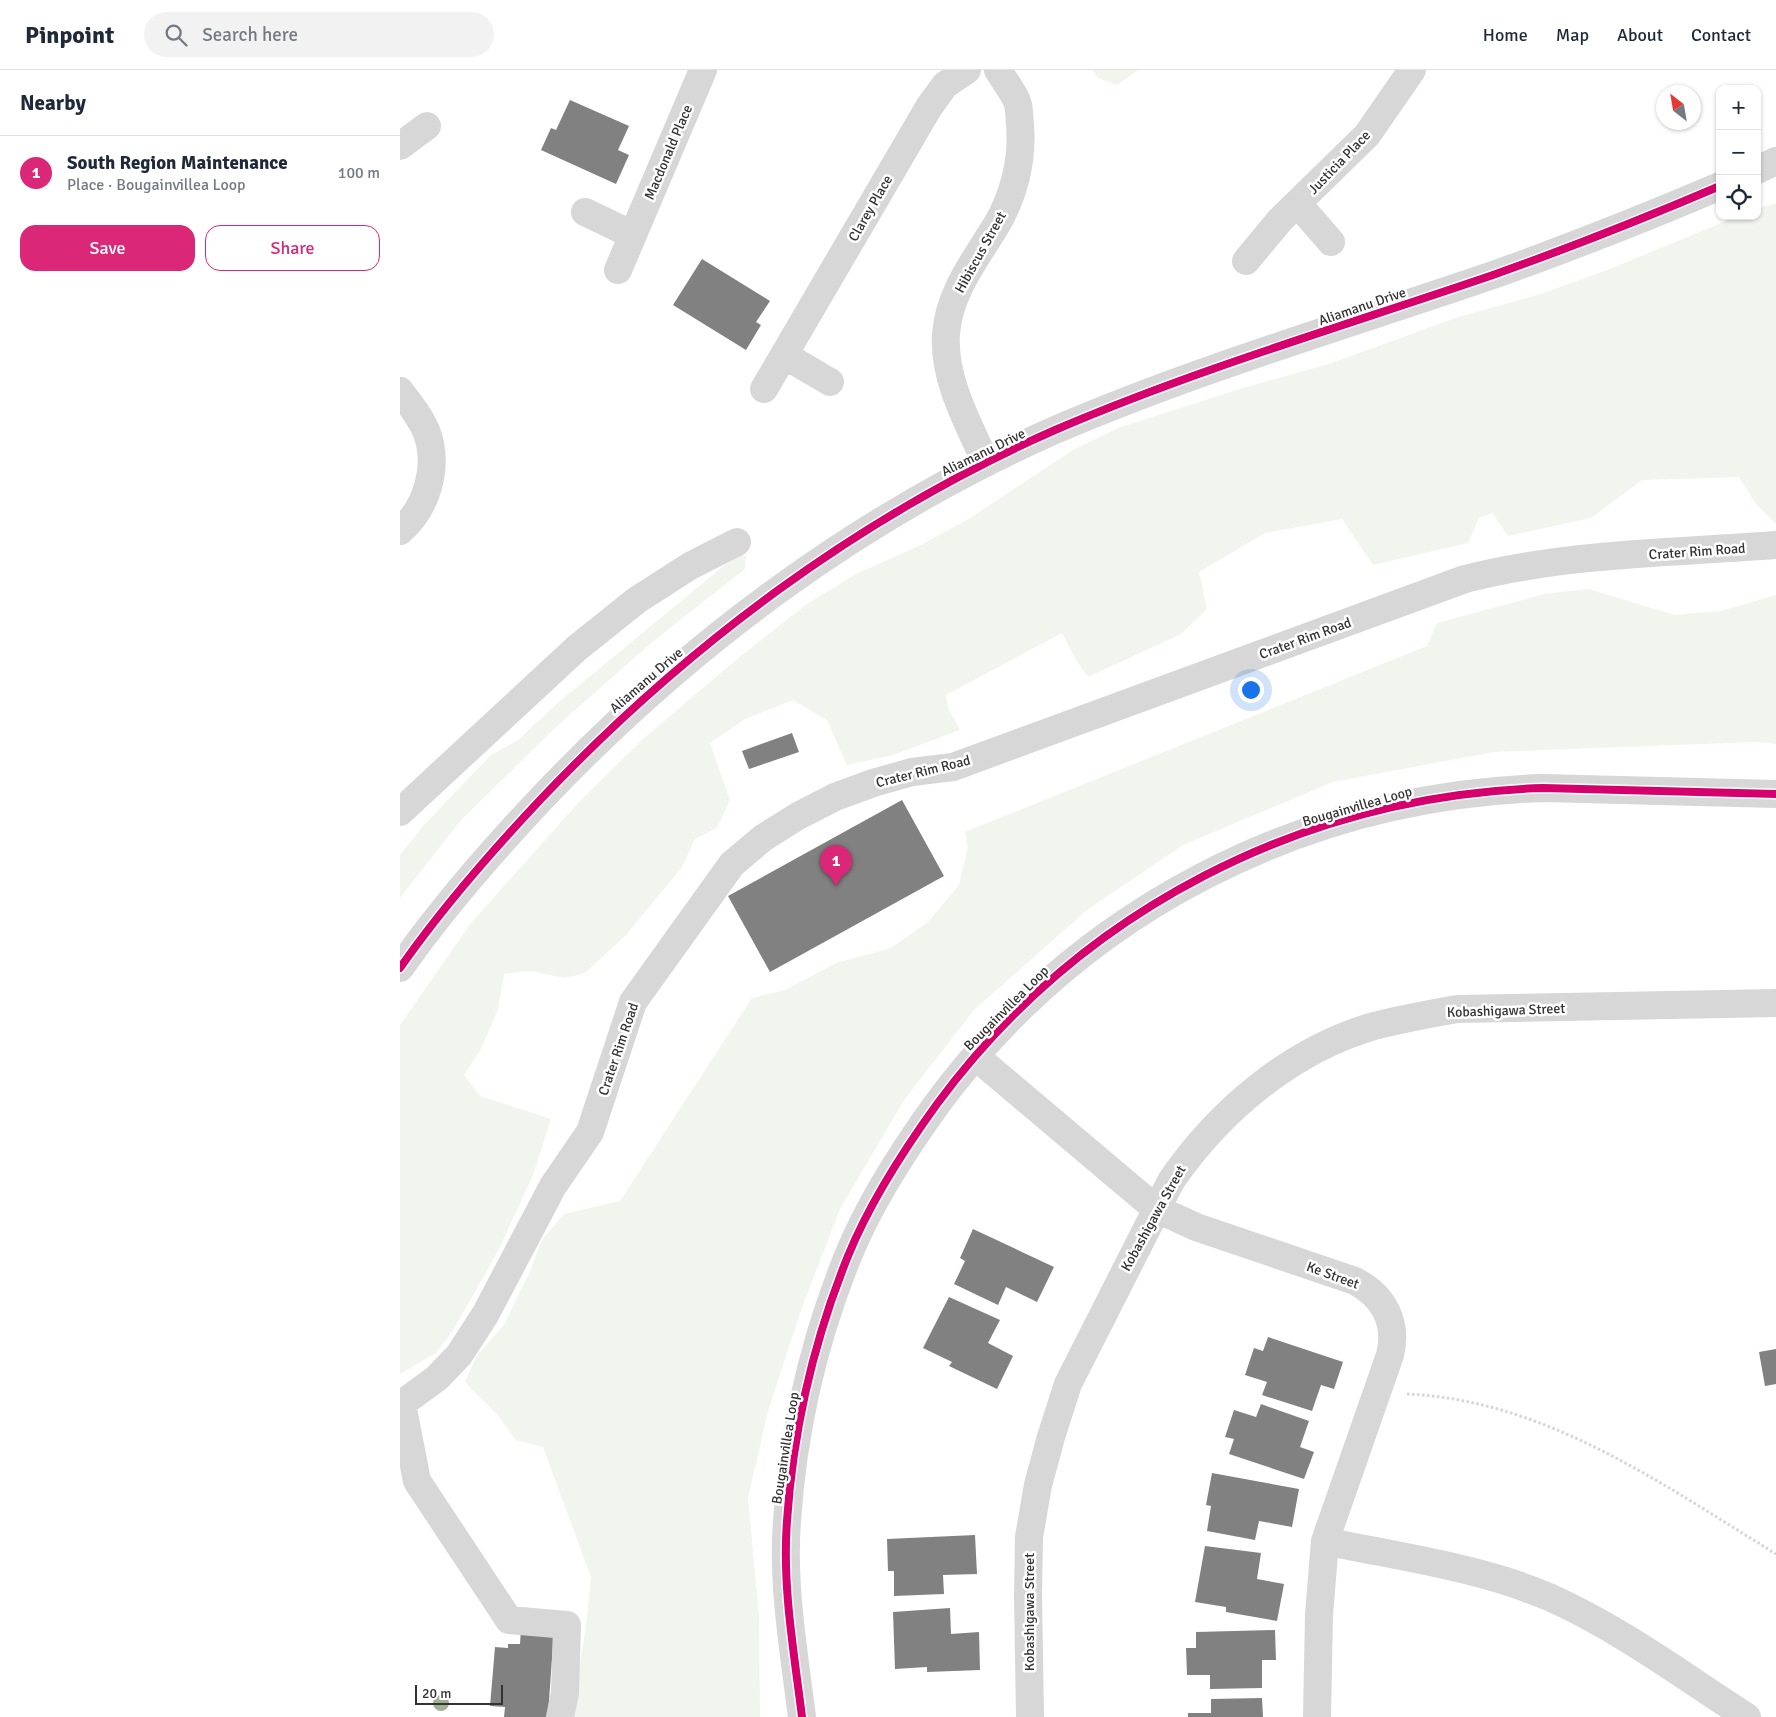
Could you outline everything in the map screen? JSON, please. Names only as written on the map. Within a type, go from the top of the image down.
[{"type":"street","name":"Macdonald Place","points":[[618,270],[703,70]]},
{"type":"street","name":"Clarey Place","points":[[764,389],[929,107],[945,85],[967,70]]},
{"type":"street","name":"Hibiscus Street","points":[[986,463],[952,384],[946,357],[946,333],[951,307],[968,270],[998,222],[1012,191],[1019,164],[1021,135],[1017,101],[998,70]]},
{"type":"street","name":"Justicia Place","points":[[1246,261],[1280,220],[1367,136],[1412,70]]},
{"type":"street","points":[[400,146],[427,126]]},
{"type":"street","points":[[1761,168],[1776,161]]},
{"type":"street","name":"Aliamanu Drive","points":[[400,968],[494,850],[565,773],[648,694],[753,608],[829,554],[907,504],[986,463],[1054,431],[1132,399],[1496,274],[1624,226],[1716,188]]},
{"type":"street","name":"Justicia Place","points":[[1298,204],[1331,242]]},
{"type":"street","points":[[585,212],[633,235]]},
{"type":"street","points":[[784,355],[830,382]]},
{"type":"street","points":[[400,391],[427,434],[431,465],[426,494],[419,509],[400,531]]},
{"type":"street","points":[[400,812],[592,636],[637,600],[690,566],[737,542]]},
{"type":"street","name":"Crater Rim Road","points":[[401,1405],[437,1378],[459,1355],[486,1315],[553,1186],[590,1132],[632,1002],[646,981],[732,864],[763,838],[798,816],[834,797],[872,783],[912,772],[953,767],[1465,579],[1512,567],[1560,560],[1776,545]]},
{"type":"street","name":"Bougainvillea Loop","points":[[802,1717],[786,1572],[787,1521],[799,1426],[813,1363],[849,1254],[897,1162],[922,1125],[975,1056],[1034,994],[1123,922],[1207,873],[1248,854],[1324,825],[1372,811],[1424,800],[1506,789],[1544,788],[1776,794]]},
{"type":"street","name":"Kobashigawa Street","points":[[1030,1717],[1029,1537],[1038,1485],[1068,1384],[1155,1208],[1189,1154],[1220,1121],[1248,1095],[1290,1065],[1332,1042],[1374,1026],[1457,1009],[1776,1003]]},
{"type":"street","name":"Ke Street","points":[[975,1056],[1155,1208],[1196,1227],[1354,1281],[1377,1296],[1388,1314],[1393,1335],[1390,1355],[1325,1541],[1319,1614],[1317,1717]]},
{"type":"street","points":[[401,1405],[417,1481],[509,1620],[567,1625],[565,1693],[560,1717]]},
{"type":"street","points":[[1325,1541],[1496,1577],[1549,1597],[1600,1623],[1747,1717]]},
{"type":"path","points":[[1402,1394],[1422,1395],[1495,1408],[1541,1423],[1633,1467],[1776,1554]]},
{"type":"shaded area","points":[[1093,70],[1138,70],[1117,85],[1098,78]]},
{"type":"shaded area","points":[[1776,203],[1776,524],[1756,504],[1739,477],[1642,480],[1591,518],[1508,536],[1492,513],[1479,518],[1468,543],[1373,565],[1342,519],[1265,533],[1199,572],[1207,609],[1181,634],[1088,677],[1076,660],[1062,633],[946,695],[948,708],[960,730],[893,755],[847,765],[827,720],[793,700],[745,719],[710,743],[730,800],[717,828],[695,839],[682,867],[626,935],[585,973],[565,978],[531,971],[504,974],[498,1009],[481,1049],[464,1075],[480,1096],[551,1119],[533,1175],[499,1249],[454,1329],[436,1353],[400,1374],[400,1025],[471,923],[579,802],[643,739],[737,659],[807,604],[856,574],[921,545],[970,518],[1073,450],[1118,428],[1243,388],[1332,363],[1458,317],[1541,294],[1615,267],[1728,220],[1761,220],[1761,208]]},
{"type":"shaded area","points":[[738,554],[746,556],[745,569],[651,643],[556,727],[461,820],[400,898],[400,855],[423,826],[491,755],[518,740],[560,701]]},
{"type":"shaded area","points":[[1588,589],[1675,615],[1721,611],[1776,595],[1776,744],[1756,742],[1494,752],[1333,782],[1183,845],[1087,910],[974,1010],[904,1100],[840,1209],[801,1310],[768,1411],[748,1498],[759,1616],[760,1717],[571,1717],[586,1626],[591,1577],[543,1447],[516,1440],[496,1413],[465,1382],[476,1357],[504,1325],[530,1271],[542,1240],[564,1214],[620,1201],[752,998],[785,990],[836,963],[891,948],[928,922],[959,885],[968,847],[965,832],[1427,646],[1437,623],[1544,594]]},
{"type":"building","points":[[570,100],[629,126],[618,150],[629,155],[616,184],[541,150],[551,128],[556,130]]},
{"type":"building","points":[[702,259],[770,301],[756,322],[761,325],[746,350],[673,305]]},
{"type":"building","points":[[792,733],[799,752],[749,769],[742,751]]},
{"type":"building","points":[[902,800],[944,876],[770,972],[728,896]]},
{"type":"building","points":[[973,1229],[1054,1267],[1037,1302],[1006,1287],[998,1305],[954,1284],[965,1261],[960,1258]]},
{"type":"building","points":[[949,1297],[1000,1320],[988,1343],[1013,1356],[997,1389],[949,1366],[952,1362],[923,1348]]},
{"type":"building","points":[[1268,1337],[1343,1362],[1334,1389],[1321,1385],[1312,1411],[1262,1395],[1267,1382],[1245,1375],[1254,1348],[1263,1351]]},
{"type":"building","points":[[1776,1349],[1776,1384],[1765,1386],[1759,1352]]},
{"type":"building","points":[[1261,1404],[1309,1421],[1300,1447],[1314,1452],[1304,1479],[1229,1454],[1234,1439],[1225,1437],[1234,1410],[1256,1417]]},
{"type":"building","points":[[1212,1473],[1299,1489],[1292,1527],[1259,1521],[1255,1540],[1207,1531],[1211,1506],[1206,1505]]},
{"type":"building","points":[[975,1535],[977,1574],[943,1575],[944,1594],[894,1596],[894,1571],[888,1571],[887,1539]]},
{"type":"building","points":[[1205,1546],[1261,1553],[1257,1579],[1284,1584],[1277,1621],[1226,1612],[1226,1607],[1195,1602]]},
{"type":"building","points":[[950,1608],[951,1634],[979,1632],[980,1670],[927,1672],[927,1667],[895,1669],[893,1612]]},
{"type":"building","points":[[521,1628],[554,1630],[548,1715],[552,1717],[504,1717],[505,1707],[490,1706],[495,1647],[508,1648],[508,1644],[520,1644]]},
{"type":"building","points":[[1275,1630],[1276,1660],[1262,1660],[1262,1688],[1210,1689],[1210,1675],[1187,1675],[1186,1648],[1196,1648],[1196,1632]]},
{"type":"building","points":[[1262,1698],[1263,1717],[1188,1717],[1188,1713],[1211,1713],[1211,1699]]},
{"type":"cycle path","points":[[400,968],[450,902],[522,819],[597,742],[655,688],[716,637],[780,589],[845,544],[913,502],[983,464],[1055,430],[1109,408],[1217,367],[1521,265],[1664,210],[1716,188]]},
{"type":"cycle path","points":[[802,1717],[787,1594],[787,1521],[794,1453],[800,1419],[815,1353],[836,1288],[866,1216],[888,1177],[924,1122],[995,1035],[1059,973],[1129,920],[1204,876],[1284,840],[1367,813],[1454,796],[1543,788],[1776,794]]},
{"type":"place","name":"South Region Maintenance","points":[[836,886]]}]
